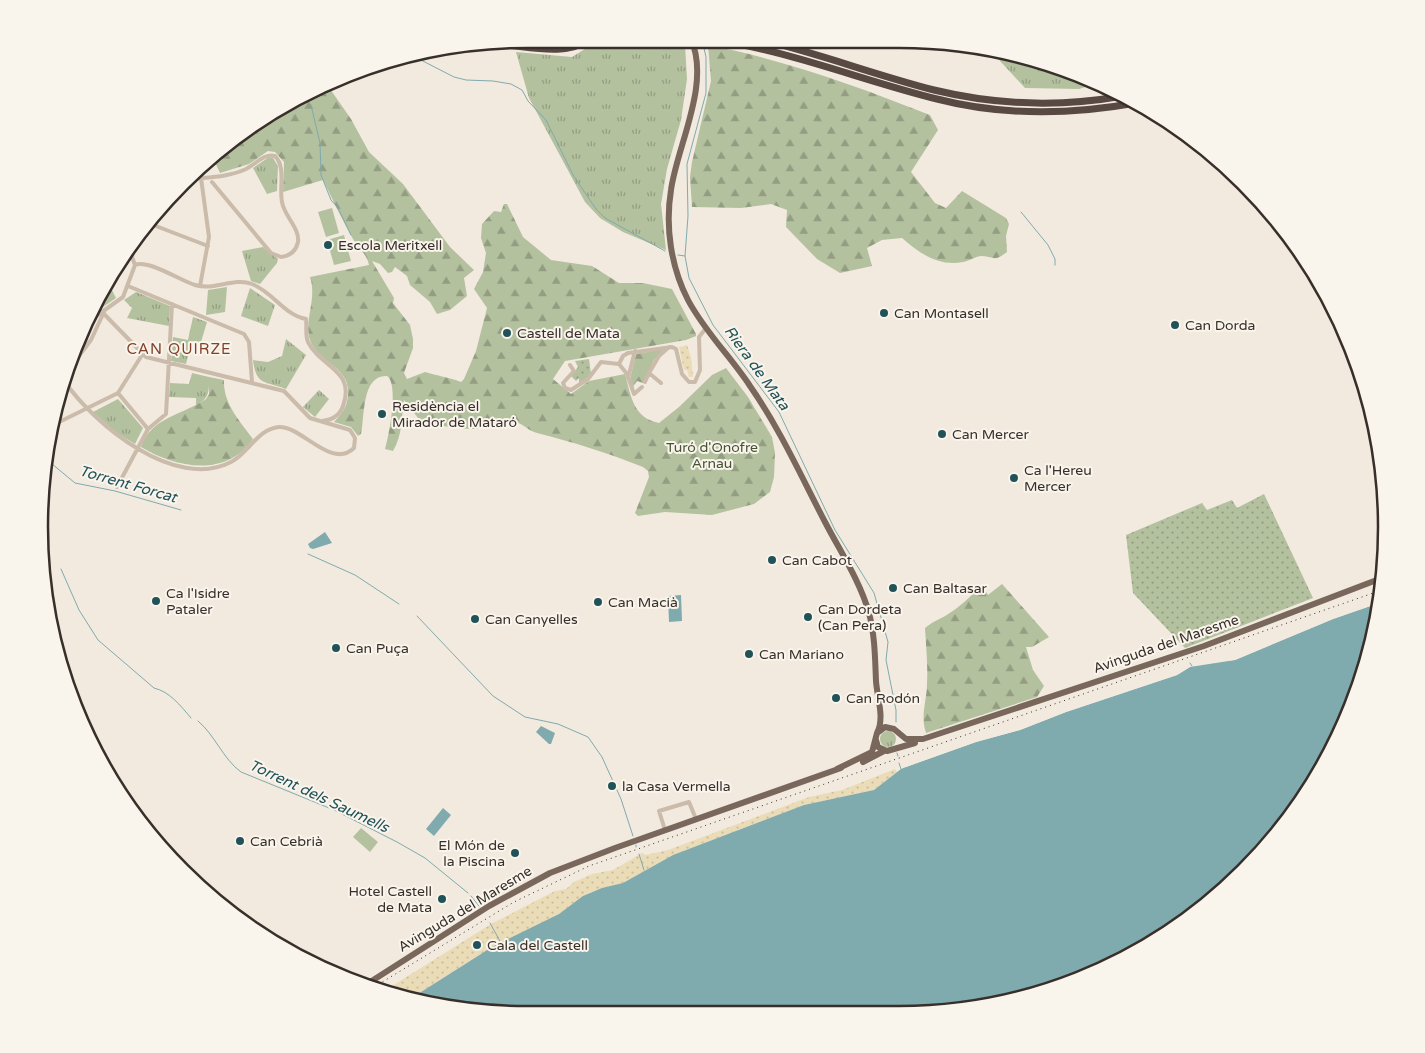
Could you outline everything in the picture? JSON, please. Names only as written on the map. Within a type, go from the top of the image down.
[{"type":"highway","points":[[549,48],[569,48]]},
{"type":"highway","points":[[750,48],[785,55],[936,99],[976,107],[1038,112],[1079,111],[1124,105]]},
{"type":"highway","points":[[795,48],[934,90],[979,98],[1041,104],[1082,102],[1111,98]]},
{"type":"main road","points":[[693,48],[696,62],[695,91],[671,190],[669,226],[671,246],[679,278],[690,303],[706,328],[742,373],[787,446],[866,604],[874,638],[880,709],[881,725],[876,740],[878,747],[884,751],[896,748],[899,742],[898,732],[892,728],[880,709]]},
{"type":"main road","name":"Avinguda del Maresme","points":[[898,732],[906,739],[916,740],[956,728],[1197,648],[1374,581]]},
{"type":"main road","points":[[878,733],[882,728],[892,728]]},
{"type":"main road","name":"Avinguda del Maresme","points":[[896,748],[925,742],[956,728]]},
{"type":"main road","name":"Avinguda del Maresme","points":[[373,980],[518,889],[567,866],[837,769],[868,755],[872,752],[876,740]]},
{"type":"main road","name":"Avinguda del Maresme","points":[[837,769],[857,764],[884,751]]},
{"type":"street","points":[[198,179],[213,180],[271,253],[282,257],[292,252],[297,245],[298,236],[283,207],[280,165],[277,158],[269,155],[245,169],[213,180],[208,181],[203,185]]},
{"type":"street","points":[[200,286],[209,232],[201,178]]},
{"type":"street","points":[[154,225],[208,246]]},
{"type":"street","points":[[96,318],[123,297],[135,265],[132,257],[133,252]]},
{"type":"street","points":[[135,265],[145,264],[200,286],[248,283],[265,291],[291,313],[306,319],[307,338],[311,347],[323,362],[341,374],[346,385],[345,400],[340,412],[333,418],[320,421]]},
{"type":"street","points":[[128,286],[246,336],[250,344],[252,382]]},
{"type":"street","points":[[117,487],[148,429],[166,414],[172,304]]},
{"type":"street","points":[[69,387],[86,409],[109,430],[137,448],[180,466],[211,469],[239,458],[262,434],[279,427],[296,431],[322,449],[343,454],[354,448],[356,441],[354,434],[350,430],[307,415],[284,391],[142,355],[104,313]]},
{"type":"street","points":[[79,355],[91,340],[104,313]]},
{"type":"street","points":[[619,364],[625,354],[669,347],[676,349],[682,374],[689,382],[694,382],[700,370],[699,337],[706,328]]},
{"type":"street","points":[[645,382],[659,356],[669,347]]},
{"type":"street","points":[[628,378],[635,351]]},
{"type":"street","points":[[59,423],[118,393],[142,355]]},
{"type":"street","points":[[570,365],[574,371],[563,383],[565,388],[571,390],[588,379],[597,366],[604,361],[619,364],[628,378],[634,394],[642,387]]},
{"type":"street","points":[[649,373],[661,383]]},
{"type":"street","points":[[118,393],[148,429]]},
{"type":"street","points":[[665,830],[659,811],[689,802],[696,819]]},
{"type":"green space","points":[[586,48],[685,48],[687,79],[681,120],[667,169],[661,204],[666,250],[623,232],[600,218],[585,202],[529,98],[516,52],[572,57]]},
{"type":"green space","points":[[708,48],[722,48],[765,58],[821,75],[930,115],[938,130],[911,172],[935,203],[946,208],[962,191],[1006,218],[1009,224],[1006,236],[1007,252],[997,258],[982,256],[954,263],[930,258],[902,238],[882,240],[867,248],[872,266],[840,273],[817,259],[786,227],[787,210],[771,204],[741,208],[692,207],[690,177],[692,162],[711,81]]},
{"type":"green space","points":[[998,58],[1052,73],[1087,86],[1079,89],[1025,88]]},
{"type":"green space","name":"Turó d'Onofre Arnau","points":[[331,90],[351,119],[369,152],[403,184],[450,247],[474,270],[464,278],[467,296],[450,310],[437,314],[430,302],[410,285],[407,276],[395,267],[392,272],[388,273],[380,264],[372,261],[394,298],[393,303],[410,325],[413,348],[404,373],[407,379],[425,372],[461,382],[464,379],[476,351],[487,308],[474,289],[483,272],[486,253],[481,238],[482,224],[494,211],[501,212],[504,204],[507,204],[523,237],[551,260],[592,266],[619,283],[643,283],[672,289],[696,334],[696,336],[686,340],[565,361],[553,379],[571,394],[589,381],[625,374],[634,405],[638,411],[650,420],[659,423],[679,407],[712,375],[726,368],[748,397],[772,437],[775,453],[774,477],[770,492],[754,504],[712,515],[665,512],[638,516],[635,513],[649,477],[648,471],[643,467],[590,448],[534,432],[516,422],[510,421],[471,429],[444,426],[429,428],[422,423],[404,400],[400,432],[396,445],[393,451],[385,449],[391,422],[393,399],[391,381],[387,376],[373,382],[368,389],[361,434],[358,436],[351,427],[334,422],[345,407],[348,395],[347,385],[339,371],[318,353],[309,337],[308,323],[312,300],[310,277],[369,265],[367,258],[355,243],[323,180],[283,192],[284,162],[275,152],[268,151],[249,164],[220,173],[215,163],[235,146],[287,112]]},
{"type":"green space","points":[[269,157],[273,158],[278,166],[277,191],[267,194],[253,168]]},
{"type":"green space","points":[[332,208],[339,233],[326,237],[318,212]]},
{"type":"green space","points":[[344,235],[351,261],[334,265],[327,240]]},
{"type":"green space","points":[[263,247],[278,259],[277,263],[260,284],[251,281],[242,251]]},
{"type":"green space","points":[[227,287],[225,312],[206,315],[208,290]]},
{"type":"green space","points":[[111,288],[116,298],[100,309]]},
{"type":"green space","points":[[250,288],[275,305],[268,326],[241,316]]},
{"type":"green space","points":[[136,292],[170,306],[169,326],[127,318],[132,308],[124,300]]},
{"type":"green space","points":[[193,317],[207,322],[201,342],[192,341],[186,364],[171,361],[173,337],[188,340]]},
{"type":"green space","points":[[286,339],[306,355],[286,389],[260,379],[254,369],[253,360],[268,362],[282,356]]},
{"type":"green space","points":[[664,349],[654,360],[643,383],[637,381],[633,387],[630,379],[636,354]]},
{"type":"green space","points":[[589,359],[591,374],[579,384],[579,378],[576,381],[571,376],[578,367],[575,361]]},
{"type":"green space","points":[[192,373],[209,377],[209,390],[204,400],[196,405],[196,398],[169,397],[170,383],[189,384]]},
{"type":"green space","points":[[209,377],[224,380],[224,389],[229,404],[253,439],[242,451],[229,460],[215,464],[200,465],[169,460],[141,447],[152,429],[160,423],[206,399],[209,394]]},
{"type":"green space","points":[[319,390],[329,399],[315,417],[303,407]]},
{"type":"green space","points":[[118,399],[143,428],[135,444],[117,433],[93,412]]},
{"type":"green space","points":[[1264,494],[1313,598],[1185,648],[1133,593],[1126,535],[1202,503],[1207,510],[1232,500],[1237,508]]},
{"type":"green space","points":[[1002,584],[1049,637],[1032,647],[1026,647],[1033,670],[1044,686],[1037,697],[926,733],[924,726],[927,690],[925,628],[955,609],[982,585],[988,595]]},
{"type":"green space","points":[[888,731],[894,733],[896,739],[894,745],[888,747],[882,745],[880,739],[882,733]]},
{"type":"green space","points":[[361,828],[378,842],[370,852],[353,837]]},
{"type":"sand","points":[[687,345],[691,357],[693,377],[689,377],[687,370],[684,370],[679,347]]},
{"type":"sand","points":[[895,769],[897,772],[874,790],[804,805],[673,855],[623,883],[591,892],[559,914],[479,955],[420,993],[392,986],[491,924],[555,891],[566,889],[574,882],[592,874],[613,870],[642,853],[645,855],[668,850],[809,797],[842,790]]},
{"type":"water","points":[[325,532],[332,543],[313,549],[310,548],[308,544]]},
{"type":"water","points":[[681,595],[682,621],[669,622],[668,596]]},
{"type":"water","points":[[1370,606],[1361,650],[1341,710],[1328,738],[1297,793],[1259,842],[1214,887],[1190,907],[1138,941],[1082,969],[1022,989],[992,996],[961,1001],[898,1006],[526,1006],[464,1001],[420,993],[492,947],[559,914],[583,896],[602,888],[623,883],[673,855],[804,805],[874,790],[901,769],[914,764],[976,742],[1020,730],[1066,712],[1177,675],[1190,667],[1235,660],[1333,619]]},
{"type":"water","points":[[541,726],[555,733],[551,744],[536,732]]},
{"type":"water","points":[[443,808],[451,815],[434,836],[426,829]]},
{"type":"pier","points":[[1371,604],[1370,606],[1333,619],[1235,660],[1194,664],[1234,658],[1332,617]]},
{"type":"pier","points":[[1189,665],[1190,667],[1177,675],[1066,712],[1020,730],[976,742],[906,767],[904,765],[1176,673]]},
{"type":"waterway","name":"Riera de Mata","points":[[704,48],[706,57],[706,93],[687,164],[688,216],[685,256],[689,278],[713,325],[779,412],[835,530],[874,593],[888,642],[886,660],[896,710],[896,722]]},
{"type":"waterway","points":[[421,60],[454,77],[466,80],[511,84],[522,90],[528,101],[546,120],[573,175],[596,209],[605,218],[665,251]]},
{"type":"waterway","points":[[311,105],[320,143],[321,175],[331,200],[338,208],[351,235]]},
{"type":"waterway","points":[[1021,212],[1048,245],[1055,259],[1055,265]]},
{"type":"waterway","name":"Riera de Mata","points":[[678,255],[685,256]]},
{"type":"waterway","name":"Torrent Forcat","points":[[52,464],[75,483],[115,491],[181,510]]},
{"type":"waterway","name":"Torrent Forcat","points":[[308,554],[355,575],[399,604]]},
{"type":"waterway","name":"Torrent dels Saumells","points":[[61,569],[79,610],[98,640],[154,688],[174,700],[191,718]]},
{"type":"waterway","name":"Torrent Forcat","points":[[417,616],[493,696],[525,717],[558,724],[588,737],[602,757],[621,799],[633,836]]},
{"type":"waterway","name":"Torrent dels Saumells","points":[[198,721],[229,761],[241,772],[334,810],[397,842],[425,858],[468,893]]},
{"type":"waterway","name":"Riera de Mata","points":[[899,763],[901,769]]},
{"type":"waterway","name":"Torrent Forcat","points":[[639,854],[644,870]]},
{"type":"waterway","name":"Torrent dels Saumells","points":[[471,896],[479,906]]},
{"type":"waterway","points":[[490,923],[501,943]]},
{"type":"railway","points":[[381,983],[514,902],[589,866],[1372,593]]},
{"type":"place","name":"Escola Meritxell","points":[[328,245]]},
{"type":"place","name":"Can Montasell","points":[[884,313]]},
{"type":"place","name":"Can Dorda","points":[[1175,325]]},
{"type":"place","name":"Castell de Mata","points":[[507,333]]},
{"type":"place","name":"Residència el Mirador de Mataró","points":[[382,414]]},
{"type":"place","name":"Can Mercer","points":[[942,434]]},
{"type":"place","name":"Ca l'Hereu Mercer","points":[[1014,478]]},
{"type":"place","name":"Can Cabot","points":[[772,560]]},
{"type":"place","name":"Can Baltasar","points":[[893,588]]},
{"type":"place","name":"Ca l'Isidre Pataler","points":[[156,601]]},
{"type":"place","name":"Can Macià","points":[[598,602]]},
{"type":"place","name":"Can Dordeta (Can Pera)","points":[[808,617]]},
{"type":"place","name":"Can Canyelles","points":[[475,619]]},
{"type":"place","name":"Can Puça","points":[[336,648]]},
{"type":"place","name":"Can Mariano","points":[[749,654]]},
{"type":"place","name":"Can Rodón","points":[[836,698]]},
{"type":"place","name":"la Casa Vermella","points":[[612,786]]},
{"type":"place","name":"Can Cebrià","points":[[240,841]]},
{"type":"place","name":"El Món de la Piscina","points":[[515,853]]},
{"type":"place","name":"Hotel Castell de Mata","points":[[442,899]]},
{"type":"place","name":"Cala del Castell","points":[[477,945]]},
{"type":"district","name":"CAN QUIRZE","points":[[179,349]]}]
